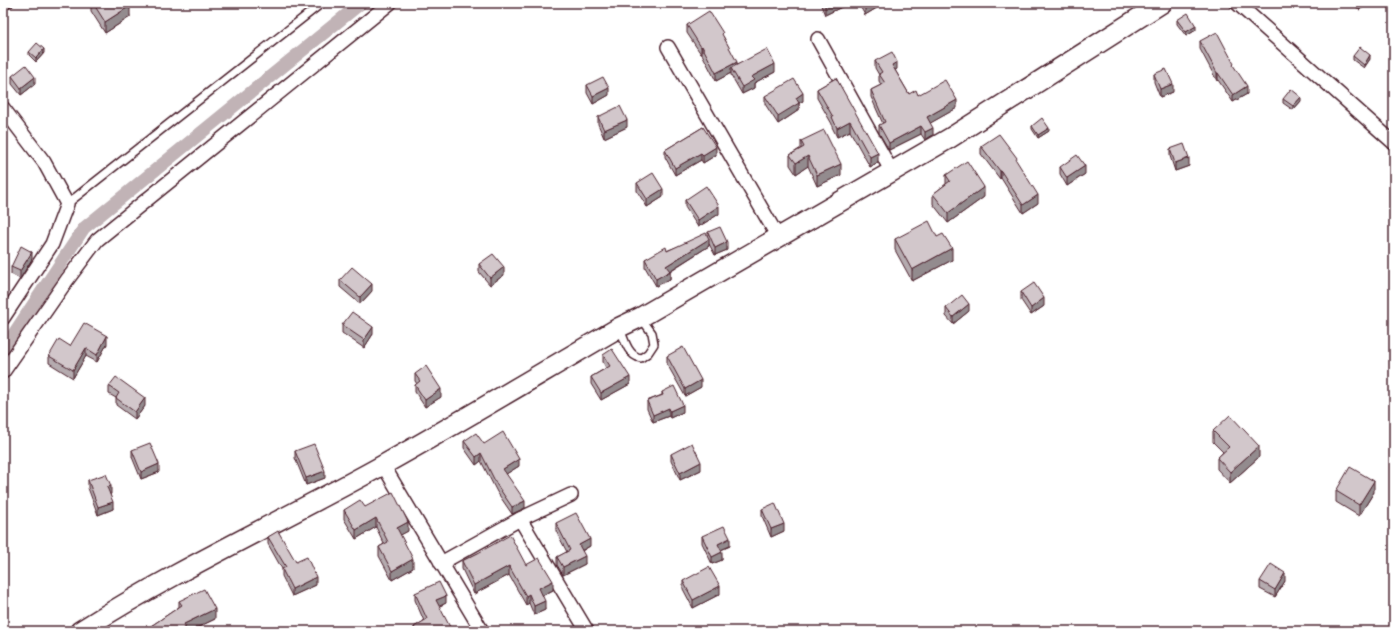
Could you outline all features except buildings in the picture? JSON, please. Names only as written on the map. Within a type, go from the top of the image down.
[{"type":"main road","points":[[80,631],[108,613],[195,564],[383,465],[620,327],[641,318],[892,172],[993,111],[1162,3]]},
{"type":"street","points":[[3,372],[67,280],[97,240],[390,3]]},
{"type":"street","points":[[1237,3],[1394,143]]},
{"type":"street","points":[[818,39],[892,172]]},
{"type":"street","points":[[668,47],[778,237]]},
{"type":"street","points":[[3,108],[44,162],[67,204],[52,244],[3,318]]},
{"type":"street","points":[[383,465],[482,631]]},
{"type":"street","points":[[441,563],[520,519],[571,495]]},
{"type":"street","points":[[520,519],[587,631]]},
{"type":"lane","points":[[67,204],[322,3]]},
{"type":"lane","points":[[620,327],[633,355],[641,358],[648,353],[654,344],[652,333],[641,318]]},
{"type":"waterway","points":[[3,350],[84,228],[361,3]]}]
